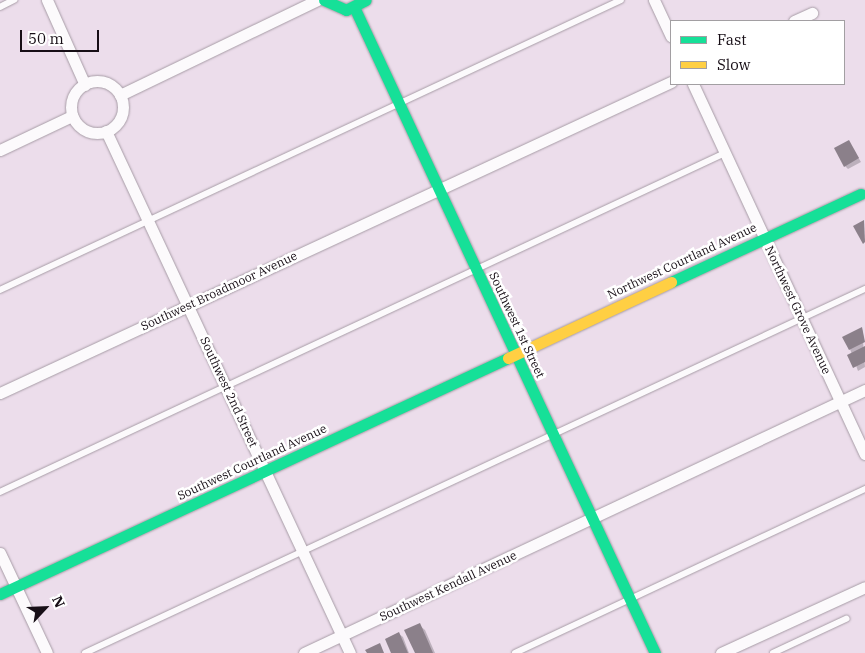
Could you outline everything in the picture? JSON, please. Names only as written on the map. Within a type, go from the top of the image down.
[{"type":"street","points":[[46,0],[85,85]]},
{"type":"street","points":[[120,94],[317,0]]},
{"type":"street","points":[[324,0],[337,9],[355,9],[366,0]]},
{"type":"street","points":[[654,0],[670,34]]},
{"type":"street","name":"Southwest 1st Street","points":[[355,9],[655,653]]},
{"type":"street","points":[[796,20],[812,13]]},
{"type":"street","points":[[100,82],[120,94],[121,116],[106,131],[86,131],[72,116],[73,98],[85,85],[100,82]]},
{"type":"street","name":"Southwest Broadmoor Avenue","points":[[0,393],[670,82]]},
{"type":"street","name":"Northwest Grove Avenue","points":[[693,85],[865,454]]},
{"type":"street","points":[[0,150],[72,116]]},
{"type":"street","name":"Southwest 2nd Street","points":[[106,131],[350,653]]},
{"type":"street","name":"Northwest Courtland Avenue","points":[[515,353],[861,194]]},
{"type":"street","name":"Southwest Courtland Avenue","points":[[0,594],[515,353]]},
{"type":"street","name":"Southwest Kendall Avenue","points":[[304,653],[865,390]]},
{"type":"street","points":[[0,553],[46,653]]},
{"type":"street","points":[[721,653],[865,587]]},
{"type":"lane","points":[[0,6],[14,0]]},
{"type":"lane","points":[[0,290],[621,0]]},
{"type":"lane","points":[[0,492],[725,153]]},
{"type":"lane","points":[[85,653],[552,433],[865,289]]},
{"type":"lane","points":[[515,653],[865,489]]},
{"type":"lane","points":[[773,653],[846,619]]},
{"type":"building","points":[[849,140],[859,158],[844,167],[834,148]]},
{"type":"building","points":[[864,220],[865,242],[863,244],[853,226]]},
{"type":"building","points":[[862,327],[865,342],[849,350],[842,337]]},
{"type":"building","points":[[865,346],[865,362],[853,368],[847,355]]},
{"type":"building","points":[[420,623],[433,653],[415,653],[404,630]]},
{"type":"building","points":[[399,632],[408,653],[391,653],[385,639]]},
{"type":"building","points":[[380,643],[384,653],[367,653],[365,650]]},
{"type":"traffic: fast","points":[[324,0],[346,10],[366,0]]},
{"type":"traffic: fast","points":[[355,9],[655,653]]},
{"type":"traffic: fast","points":[[671,282],[861,194]]},
{"type":"traffic: fast","points":[[0,594],[508,358]]},
{"type":"traffic: slow","points":[[508,358],[671,282]]}]
